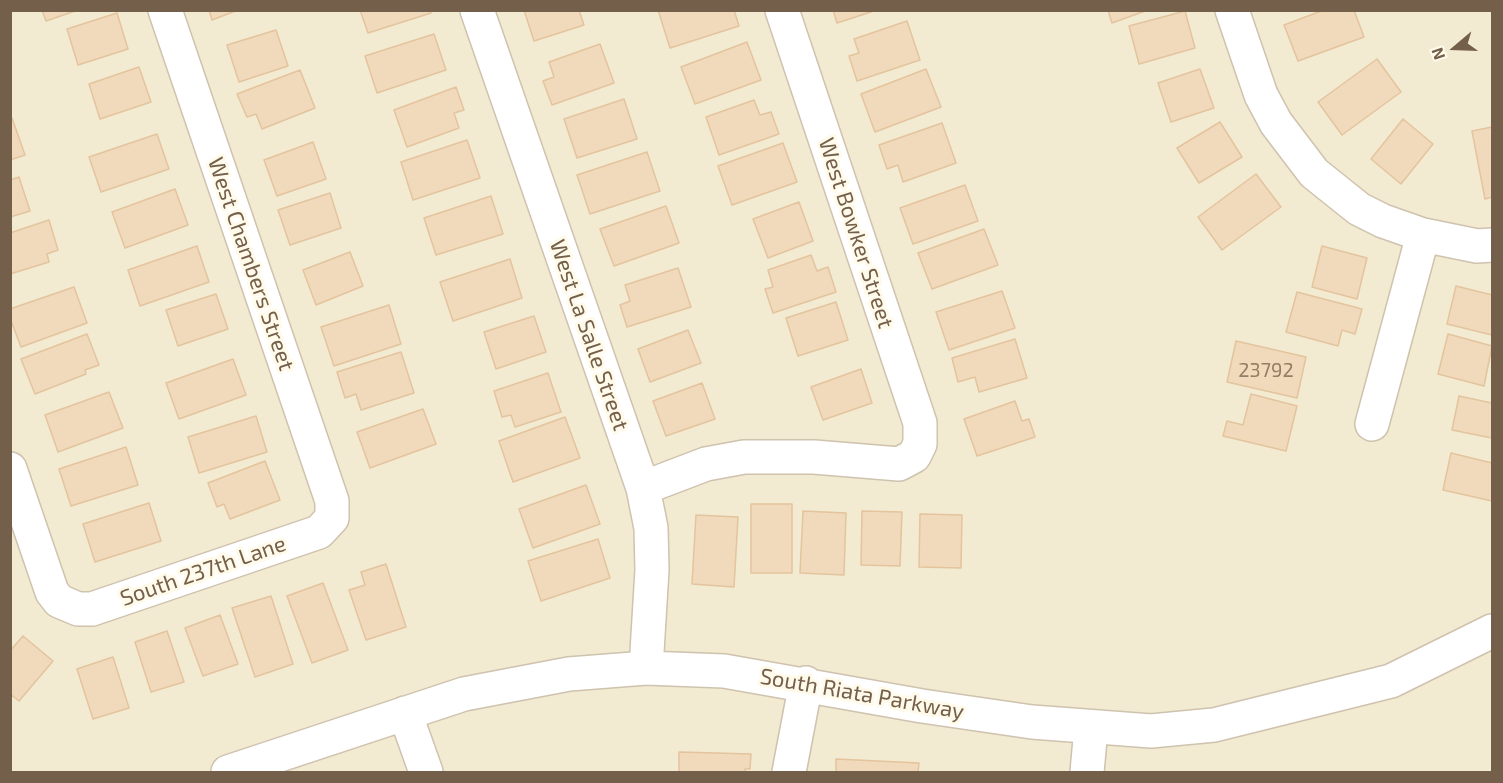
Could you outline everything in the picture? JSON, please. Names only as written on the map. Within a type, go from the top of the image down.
[{"type":"street","name":"West Chambers Street","points":[[165,10],[332,501],[332,518]]},
{"type":"street","name":"West La Salle Street","points":[[477,10],[643,488],[651,528],[652,570],[646,668]]},
{"type":"street","name":"West Bowker Street","points":[[643,488],[706,464],[744,457],[814,457],[891,465],[914,456],[920,444],[920,423],[782,10]]},
{"type":"street","points":[[1232,10],[1261,95],[1275,123],[1296,153],[1314,173],[1359,209],[1423,235],[1477,246],[1492,245]]},
{"type":"street","points":[[1372,424],[1423,235]]},
{"type":"street","name":"South 237th Lane","points":[[10,469],[52,592],[67,606],[78,609],[92,609],[319,532],[332,518]]},
{"type":"street","name":"South Riata Parkway","points":[[228,772],[464,694],[569,674],[646,668],[724,671],[806,683],[922,706],[1091,728],[1151,730],[1214,725],[1391,681],[1492,631]]},
{"type":"street","points":[[789,772],[806,683]]},
{"type":"street","points":[[405,713],[426,772]]},
{"type":"street","points":[[1087,772],[1091,728]]},
{"type":"shaded area","points":[[11,11],[1492,11],[1492,772],[11,772]]},
{"type":"building","points":[[42,10],[78,10],[46,21]]},
{"type":"building","points":[[209,10],[238,10],[212,20]]},
{"type":"building","points":[[360,10],[430,10],[431,13],[368,33]]},
{"type":"building","points":[[524,10],[579,10],[584,25],[534,41]]},
{"type":"building","points":[[658,10],[734,10],[739,26],[670,48]]},
{"type":"building","points":[[833,10],[877,10],[837,23]]},
{"type":"building","points":[[1108,10],[1148,10],[1112,23]]},
{"type":"building","points":[[1324,10],[1354,10],[1364,37],[1298,61],[1284,25]]},
{"type":"building","points":[[1185,11],[1195,48],[1139,64],[1129,26]]},
{"type":"building","points":[[117,13],[128,49],[78,65],[67,29]]},
{"type":"building","points":[[907,21],[920,60],[857,81],[849,56],[859,53],[854,39]]},
{"type":"building","points":[[276,30],[288,66],[239,82],[227,45]]},
{"type":"building","points":[[434,34],[446,70],[377,93],[365,56]]},
{"type":"building","points":[[747,42],[761,80],[695,104],[681,67]]},
{"type":"building","points":[[600,44],[614,83],[552,105],[543,81],[554,77],[549,62]]},
{"type":"building","points":[[1377,59],[1401,92],[1342,135],[1318,102]]},
{"type":"building","points":[[139,67],[151,102],[100,119],[89,84]]},
{"type":"building","points":[[926,69],[941,107],[875,132],[861,94]]},
{"type":"building","points":[[1200,69],[1214,108],[1171,122],[1158,83]]},
{"type":"building","points":[[300,70],[315,108],[262,129],[256,114],[247,117],[237,94]]},
{"type":"building","points":[[456,87],[464,110],[454,113],[459,128],[407,147],[394,110]]},
{"type":"building","points":[[624,99],[637,139],[577,158],[564,119]]},
{"type":"building","points":[[754,100],[760,115],[771,112],[779,134],[719,155],[706,117]]},
{"type":"building","points":[[12,118],[25,155],[10,160],[10,119]]},
{"type":"building","points":[[1403,119],[1433,144],[1401,184],[1371,159]]},
{"type":"building","points":[[1220,122],[1242,157],[1199,183],[1177,148]]},
{"type":"building","points":[[942,123],[956,163],[903,182],[898,165],[887,169],[879,145]]},
{"type":"building","points":[[1492,127],[1492,197],[1485,199],[1472,131]]},
{"type":"building","points":[[157,134],[169,169],[101,192],[89,157]]},
{"type":"building","points":[[467,140],[480,178],[413,200],[401,162]]},
{"type":"building","points":[[313,142],[326,179],[277,196],[264,160]]},
{"type":"building","points":[[783,143],[797,182],[732,205],[718,166]]},
{"type":"building","points":[[647,152],[660,191],[590,214],[577,175]]},
{"type":"building","points":[[1256,174],[1281,207],[1222,250],[1198,217]]},
{"type":"building","points":[[19,177],[30,211],[10,217],[10,180]]},
{"type":"building","points":[[965,185],[978,221],[913,244],[900,208]]},
{"type":"building","points":[[175,189],[188,225],[125,248],[112,212]]},
{"type":"building","points":[[330,193],[341,228],[290,245],[278,210]]},
{"type":"building","points":[[491,196],[503,234],[436,255],[424,218]]},
{"type":"building","points":[[799,202],[813,241],[768,258],[753,219]]},
{"type":"building","points":[[666,206],[679,243],[614,266],[600,229]]},
{"type":"building","points":[[49,220],[58,250],[47,254],[49,262],[10,274],[10,233]]},
{"type":"building","points":[[984,229],[998,265],[932,289],[918,253]]},
{"type":"building","points":[[197,246],[209,282],[140,306],[128,270]]},
{"type":"building","points":[[1322,246],[1367,258],[1357,299],[1312,287]]},
{"type":"building","points":[[350,252],[363,286],[316,305],[303,270]]},
{"type":"building","points":[[811,255],[817,271],[828,267],[836,292],[773,313],[765,289],[773,287],[768,270]]},
{"type":"building","points":[[510,259],[522,298],[453,321],[440,282]]},
{"type":"building","points":[[678,268],[691,307],[627,327],[620,305],[630,301],[625,285]]},
{"type":"building","points":[[1456,286],[1492,295],[1492,335],[1447,324]]},
{"type":"building","points":[[74,287],[87,323],[21,347],[10,318],[10,309]]},
{"type":"building","points":[[1002,291],[1015,328],[949,350],[936,312]]},
{"type":"building","points":[[1297,292],[1362,309],[1355,334],[1342,330],[1338,346],[1286,332]]},
{"type":"building","points":[[216,294],[228,329],[178,346],[166,310]]},
{"type":"building","points":[[836,302],[848,340],[798,356],[786,318]]},
{"type":"building","points":[[389,305],[401,344],[334,366],[321,327]]},
{"type":"building","points":[[534,316],[546,352],[496,369],[484,332]]},
{"type":"building","points":[[688,330],[701,363],[650,382],[638,349]]},
{"type":"building","points":[[87,334],[99,365],[85,370],[86,374],[35,394],[21,359]]},
{"type":"building","points":[[1448,334],[1492,346],[1484,386],[1438,374]]},
{"type":"building","points":[[1015,339],[1027,378],[979,392],[975,377],[958,382],[952,358]]},
{"type":"building","points":[[1236,341],[1306,357],[1297,398],[1227,382]]},
{"type":"building","points":[[401,352],[414,393],[361,410],[356,394],[345,398],[337,372]]},
{"type":"building","points":[[233,359],[246,395],[179,419],[166,383]]},
{"type":"building","points":[[861,369],[872,403],[823,420],[811,387]]},
{"type":"building","points":[[548,373],[561,412],[515,427],[511,415],[502,417],[494,391]]},
{"type":"building","points":[[702,383],[715,419],[666,436],[653,401]]},
{"type":"building","points":[[109,392],[123,428],[58,452],[45,415]]},
{"type":"building","points":[[1251,394],[1297,406],[1286,451],[1223,436],[1227,421],[1243,425]]},
{"type":"building","points":[[1459,396],[1492,403],[1492,438],[1452,430]]},
{"type":"building","points":[[1015,401],[1022,421],[1029,419],[1035,437],[977,456],[964,419]]},
{"type":"building","points":[[423,409],[436,444],[370,468],[357,432]]},
{"type":"building","points":[[256,416],[267,452],[199,473],[188,437]]},
{"type":"building","points":[[565,417],[580,458],[513,482],[499,441]]},
{"type":"building","points":[[126,447],[138,485],[71,506],[59,469]]},
{"type":"building","points":[[1451,453],[1492,463],[1492,501],[1443,490]]},
{"type":"building","points":[[265,461],[280,500],[230,519],[224,504],[217,507],[208,483]]},
{"type":"building","points":[[586,485],[600,524],[533,548],[519,509]]},
{"type":"building","points":[[149,503],[161,541],[95,562],[83,524]]},
{"type":"building","points":[[751,504],[792,504],[792,573],[751,573]]},
{"type":"building","points":[[803,511],[846,513],[844,575],[800,573]]},
{"type":"building","points":[[862,511],[902,512],[900,566],[861,565]]},
{"type":"building","points":[[920,514],[962,515],[961,568],[919,567]]},
{"type":"building","points":[[696,515],[738,517],[734,587],[692,584]]},
{"type":"building","points":[[598,539],[610,578],[541,601],[528,561]]},
{"type":"building","points":[[386,564],[406,627],[366,640],[349,590],[365,585],[361,572]]},
{"type":"building","points":[[323,583],[348,650],[312,663],[287,596]]},
{"type":"building","points":[[271,596],[293,664],[255,677],[232,608]]},
{"type":"building","points":[[220,615],[238,664],[203,676],[185,628]]},
{"type":"building","points":[[167,631],[184,682],[151,692],[135,642]]},
{"type":"building","points":[[23,636],[53,661],[19,701],[10,694],[10,651]]},
{"type":"building","points":[[113,657],[129,708],[93,719],[77,669]]},
{"type":"building","points":[[679,752],[751,754],[750,769],[745,769],[745,772],[679,772]]},
{"type":"building","points":[[836,759],[919,763],[918,772],[836,772]]}]
